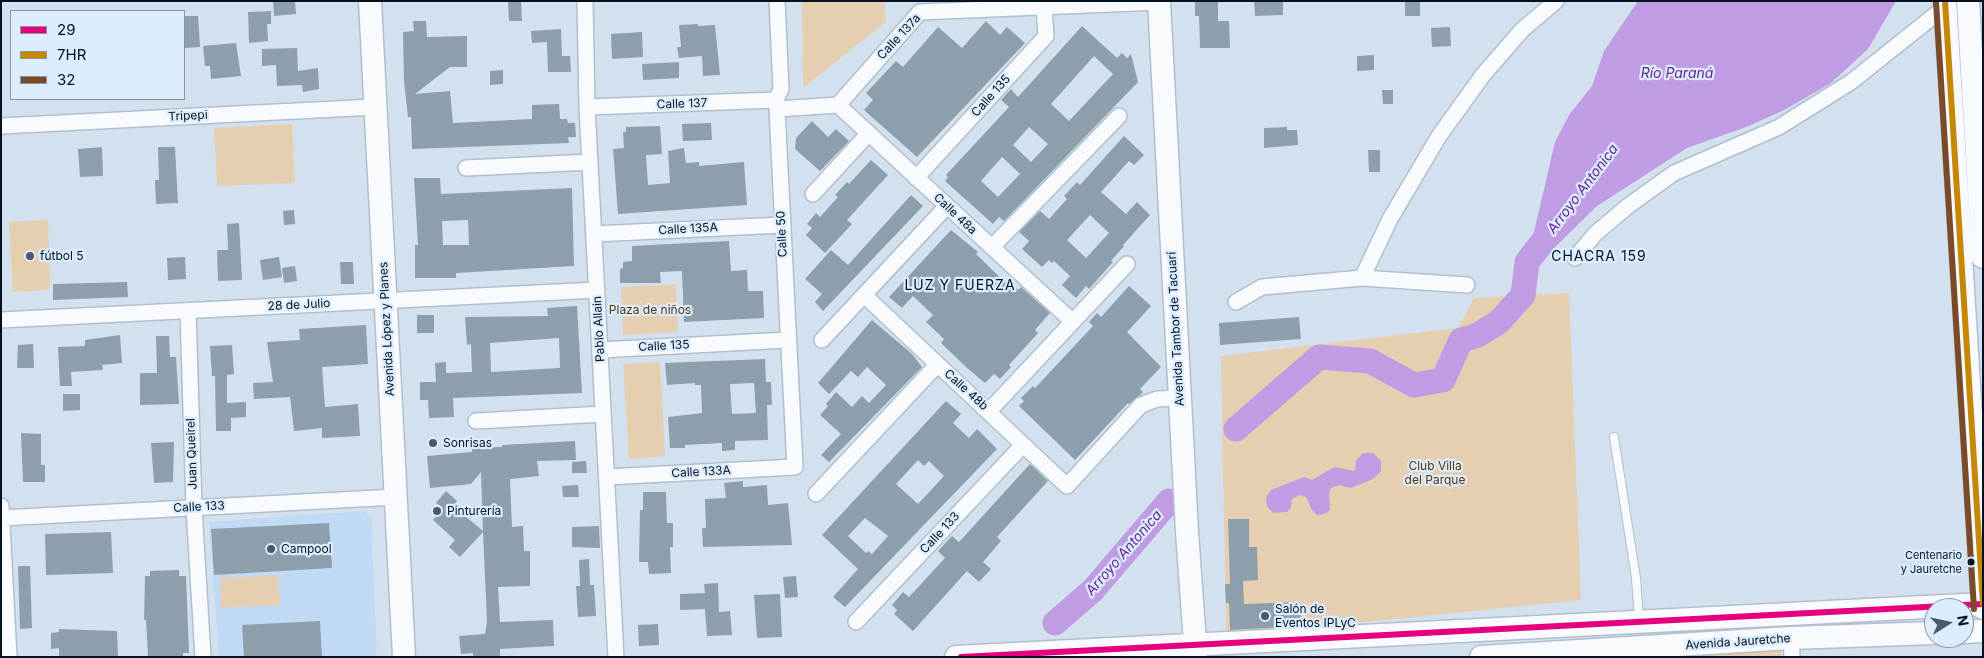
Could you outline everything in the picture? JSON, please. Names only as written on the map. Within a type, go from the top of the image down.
[{"type":"main road","name":"Avenida López y Planes","points":[[370,1],[404,657]]},
{"type":"main road","points":[[1968,1],[1983,257]]},
{"type":"main road","name":"Avenida Tambor de Tacuarí","points":[[1159,2],[1187,532],[1196,650]]},
{"type":"main road","points":[[1945,4],[1982,605]]},
{"type":"main road","name":"Avenida Jauretche","points":[[956,657],[1196,650],[1639,622],[1982,605]]},
{"type":"main road","name":"Avenida Jauretche","points":[[1481,657],[1792,647],[1924,634]]},
{"type":"street","name":"Pablo Allain","points":[[585,1],[587,107],[616,657]]},
{"type":"street","name":"Calle 50","points":[[777,1],[781,89],[776,104],[795,467]]},
{"type":"street","points":[[1362,278],[1390,219],[1439,136],[1483,75],[1522,30],[1556,1]]},
{"type":"street","name":"Calle 137a","points":[[838,105],[920,12],[1159,2]]},
{"type":"street","points":[[1575,258],[1595,234],[1628,206],[1674,174],[1779,127],[1851,82],[1945,4]]},
{"type":"street","name":"Calle 135","points":[[916,178],[1046,36],[1044,7]]},
{"type":"street","name":"Calle 137","points":[[587,107],[838,105]]},
{"type":"street","name":"Calle 48a","points":[[838,105],[1072,322]]},
{"type":"street","name":"Tripepi","points":[[1,126],[375,107]]},
{"type":"street","points":[[992,247],[1119,116]]},
{"type":"street","points":[[813,194],[869,133]]},
{"type":"street","points":[[466,168],[590,162]]},
{"type":"street","points":[[822,340],[947,206]]},
{"type":"street","name":"Calle 135A","points":[[594,234],[782,225]]},
{"type":"street","points":[[989,411],[1127,264]]},
{"type":"street","points":[[1236,302],[1262,287],[1362,278],[1467,285]]},
{"type":"street","name":"28 de Julio","points":[[1,320],[597,290]]},
{"type":"street","name":"Calle 48b","points":[[864,295],[1067,486],[1141,405],[1157,399],[1180,398]]},
{"type":"street","name":"Juan Queirel","points":[[188,311],[194,508],[203,657]]},
{"type":"street","name":"Calle 135","points":[[600,350],[787,340]]},
{"type":"street","points":[[816,494],[937,364]]},
{"type":"street","points":[[476,421],[603,414]]},
{"type":"street","name":"Calle 133","points":[[856,622],[1023,445]]},
{"type":"street","name":"Calle 133A","points":[[607,477],[795,467]]},
{"type":"street","name":"Calle 133","points":[[2,518],[396,497]]},
{"type":"street","points":[[1,506],[9,657]]},
{"type":"lane","points":[[1614,437],[1636,578],[1639,622]]},
{"type":"shaded area","points":[[364,511],[371,518],[377,657],[219,657],[209,522]]},
{"type":"green space","points":[[802,1],[885,1],[886,22],[803,88]]},
{"type":"green space","points":[[292,124],[295,183],[217,186],[214,128]]},
{"type":"green space","name":"fútbol 5","points":[[48,220],[50,290],[13,292],[9,222]]},
{"type":"green space","name":"Plaza de niños","points":[[676,284],[678,332],[623,335],[621,287]]},
{"type":"green space","name":"Club Villa del Parque","points":[[1569,293],[1581,600],[1325,626],[1226,631],[1221,356],[1458,328],[1474,298]]},
{"type":"green space","points":[[660,362],[665,456],[629,459],[623,364]]},
{"type":"green space","points":[[278,575],[280,605],[221,608],[220,578]]},
{"type":"green space","points":[[1781,644],[1781,657],[1602,657]]},
{"type":"water","name":"Río Paraná","points":[[1638,1],[1896,1],[1868,49],[1831,83],[1786,109],[1749,126],[1687,148],[1597,206],[1547,255],[1527,262],[1555,142],[1569,115],[1592,86],[1604,51]]},
{"type":"water","points":[[1363,453],[1373,453],[1381,461],[1381,471],[1373,479],[1351,488],[1339,485],[1331,488],[1329,494],[1330,510],[1324,514],[1317,515],[1312,510],[1306,497],[1299,495],[1292,499],[1291,507],[1287,512],[1273,513],[1267,506],[1266,498],[1271,490],[1304,477],[1312,480],[1334,467],[1355,471],[1356,461]]},
{"type":"building","points":[[273,1],[295,1],[296,14],[274,16]]},
{"type":"building","points":[[508,1],[521,1],[522,21],[509,21]]},
{"type":"building","points":[[1195,1],[1218,1],[1218,21],[1229,21],[1230,48],[1200,48],[1199,16],[1195,16]]},
{"type":"building","points":[[1254,1],[1283,1],[1283,15],[1255,16]]},
{"type":"building","points":[[1405,1],[1420,1],[1420,16],[1405,16]]},
{"type":"building","points":[[271,11],[271,24],[267,24],[268,41],[249,43],[248,12]]},
{"type":"building","points":[[185,16],[198,16],[200,47],[185,48]]},
{"type":"building","points":[[413,21],[426,21],[427,37],[467,36],[467,67],[450,67],[415,94],[450,91],[453,123],[532,119],[532,105],[559,104],[560,119],[567,119],[568,123],[575,123],[576,137],[568,137],[569,143],[412,149],[411,117],[408,117],[404,81],[403,32],[414,31]]},
{"type":"building","points":[[986,21],[1000,35],[1007,27],[1025,43],[917,157],[864,110],[873,100],[866,93],[896,61],[903,67],[938,27],[962,48]]},
{"type":"building","points":[[698,24],[698,26],[715,25],[720,75],[703,76],[702,56],[679,58],[677,47],[681,47],[679,25]]},
{"type":"building","points":[[1082,26],[1117,58],[1122,53],[1127,58],[1131,54],[1138,82],[1004,221],[999,217],[993,224],[945,181],[948,177],[946,175],[1009,107],[1001,100],[1011,89],[1018,97]],"holes":[[[1094,56],[1113,74],[1069,121],[1051,104]],[[1029,127],[1048,144],[1031,162],[1013,145]],[[1002,157],[1020,174],[998,197],[981,181]]]},
{"type":"building","points":[[1450,27],[1451,46],[1432,47],[1431,28]]},
{"type":"building","points":[[561,29],[562,56],[570,56],[571,72],[548,72],[547,42],[532,43],[531,31]]},
{"type":"building","points":[[642,32],[643,57],[612,59],[611,34]]},
{"type":"building","points":[[236,43],[241,76],[211,79],[210,66],[205,66],[203,46]]},
{"type":"building","points":[[297,48],[298,71],[318,68],[319,89],[303,92],[302,85],[277,86],[276,65],[262,66],[262,49]]},
{"type":"building","points":[[1374,55],[1374,70],[1357,71],[1357,56]]},
{"type":"building","points":[[679,62],[679,78],[643,80],[642,64]]},
{"type":"building","points":[[503,70],[503,84],[490,85],[490,71]]},
{"type":"building","points":[[1382,90],[1393,90],[1393,104],[1383,104]]},
{"type":"building","points":[[812,121],[828,137],[836,129],[849,141],[820,171],[795,149],[796,138]]},
{"type":"building","points":[[711,123],[712,140],[683,141],[682,124]]},
{"type":"building","points":[[660,126],[662,154],[646,155],[648,185],[670,183],[668,151],[684,148],[686,163],[699,162],[699,166],[744,162],[747,205],[618,214],[613,149],[624,148],[623,132],[626,132],[626,127]]},
{"type":"building","points":[[1287,127],[1287,130],[1297,130],[1298,145],[1264,148],[1264,128]]},
{"type":"building","points":[[1124,136],[1144,155],[1134,165],[1129,161],[1101,192],[1126,214],[1137,202],[1150,215],[1123,245],[1111,261],[1113,262],[1089,289],[1086,286],[1076,298],[1062,285],[1070,276],[1054,261],[1052,263],[1049,260],[1042,267],[1022,249],[1029,241],[1019,232],[1040,211],[1049,219],[1067,199],[1064,196],[1077,182],[1080,185]],"holes":[[[1090,215],[1109,233],[1086,258],[1067,240]]]},
{"type":"building","points":[[102,147],[103,176],[80,177],[78,149]]},
{"type":"building","points":[[158,147],[175,147],[178,203],[156,204],[155,180],[159,180]]},
{"type":"building","points":[[1368,150],[1380,150],[1380,172],[1369,172]]},
{"type":"building","points":[[871,160],[888,175],[847,220],[852,224],[825,253],[806,235],[812,228],[807,224],[816,213],[820,217],[838,197],[835,195],[847,182],[849,184]]},
{"type":"building","points":[[414,178],[440,178],[441,194],[572,188],[574,266],[456,273],[456,278],[415,278],[415,245],[418,245]],"holes":[[[468,220],[469,245],[443,245],[442,221]]]},
{"type":"building","points":[[911,195],[923,206],[823,311],[815,302],[822,294],[805,279],[831,250],[848,265]]},
{"type":"building","points":[[294,210],[295,224],[284,225],[283,211]]},
{"type":"building","points":[[239,223],[242,280],[218,281],[217,250],[228,250],[227,224]]},
{"type":"building","points":[[951,230],[978,252],[976,254],[1011,288],[1014,286],[1018,290],[1021,287],[1050,313],[1035,330],[1038,333],[1009,365],[1011,367],[1000,379],[994,374],[985,383],[966,367],[941,343],[944,339],[926,322],[933,315],[913,296],[902,308],[889,297]]},
{"type":"building","points":[[729,241],[731,271],[747,270],[748,291],[763,291],[764,318],[684,322],[682,271],[660,272],[661,283],[620,283],[620,269],[623,268],[623,262],[632,261],[632,246]]},
{"type":"building","points":[[185,257],[186,279],[168,280],[167,258]]},
{"type":"building","points":[[279,257],[282,277],[263,280],[260,260]]},
{"type":"building","points":[[340,262],[353,262],[354,284],[341,284]]},
{"type":"building","points":[[295,266],[297,281],[284,283],[282,268]]},
{"type":"building","points":[[127,282],[128,297],[53,300],[53,284]]},
{"type":"building","points":[[1129,286],[1151,306],[1127,332],[1161,367],[1140,389],[1143,392],[1128,403],[1075,460],[1019,406],[1024,401],[1021,398],[1033,386],[1035,388],[1093,326],[1089,322],[1097,313],[1101,317]]},
{"type":"building","points":[[577,306],[582,393],[453,398],[454,417],[429,418],[428,400],[420,400],[420,382],[436,382],[435,363],[446,362],[446,373],[472,372],[471,344],[467,345],[465,317],[548,316],[547,308]],"holes":[[[559,338],[560,368],[491,372],[490,343]]]},
{"type":"building","points":[[417,315],[434,315],[434,333],[417,333]]},
{"type":"building","points":[[1299,317],[1301,339],[1220,345],[1219,323]]},
{"type":"building","points":[[872,320],[912,354],[922,367],[829,462],[821,455],[841,434],[820,415],[828,406],[826,404],[836,392],[852,407],[862,396],[869,403],[886,385],[867,367],[858,377],[851,371],[829,394],[818,383]]},
{"type":"building","points":[[366,325],[368,364],[322,367],[325,407],[358,404],[360,436],[322,438],[322,428],[294,431],[290,397],[254,399],[253,383],[273,382],[267,342],[300,340],[299,329]]},
{"type":"building","points":[[120,335],[122,363],[102,365],[103,370],[71,372],[72,386],[60,386],[58,347],[85,346],[85,340]]},
{"type":"building","points":[[156,336],[169,336],[170,357],[176,357],[179,404],[140,405],[140,373],[157,373]]},
{"type":"building","points":[[33,344],[34,368],[17,368],[18,345]]},
{"type":"building","points":[[232,345],[234,374],[227,375],[227,403],[246,402],[246,417],[231,418],[231,431],[216,431],[215,376],[212,376],[210,346]]},
{"type":"building","points":[[765,359],[766,382],[771,382],[772,405],[767,405],[768,440],[735,441],[735,450],[722,451],[722,443],[685,445],[685,448],[670,448],[668,417],[702,413],[701,385],[695,385],[695,383],[667,385],[665,363]],"holes":[[[754,383],[756,413],[732,414],[730,384]]]},
{"type":"building","points":[[63,394],[80,394],[80,410],[63,411]]},
{"type":"building","points":[[946,401],[961,414],[953,423],[969,438],[977,429],[997,449],[845,607],[833,597],[858,569],[822,535]],"holes":[[[918,460],[924,466],[929,461],[944,476],[918,504],[896,484]],[[865,518],[888,536],[872,554],[868,551],[866,553],[848,536]]]},
{"type":"building","points":[[21,433],[41,434],[41,465],[45,465],[45,482],[23,482]]},
{"type":"building","points":[[575,441],[576,460],[537,461],[539,476],[510,479],[512,527],[523,526],[524,551],[530,551],[530,586],[498,587],[500,622],[553,620],[554,646],[500,649],[500,657],[473,657],[473,653],[461,654],[459,636],[485,634],[487,622],[483,532],[460,557],[449,547],[455,540],[433,520],[443,508],[436,503],[446,491],[457,501],[453,506],[483,531],[481,472],[471,484],[430,488],[427,456],[472,452],[472,448]]},
{"type":"building","points":[[174,442],[173,482],[154,483],[151,443]]},
{"type":"building","points":[[586,461],[587,473],[572,473],[572,462]]},
{"type":"building","points":[[1030,464],[1048,481],[997,537],[1001,541],[983,562],[991,569],[979,582],[967,571],[913,631],[894,614],[897,610],[892,605],[903,592],[909,597],[945,558],[938,551],[952,536],[959,542]]},
{"type":"building","points":[[743,481],[743,487],[767,485],[768,505],[788,503],[792,545],[703,547],[702,528],[706,528],[705,499],[726,498],[724,483]]},
{"type":"building","points":[[578,485],[579,497],[563,497],[562,486]]},
{"type":"building","points":[[643,492],[666,492],[667,523],[673,523],[673,547],[670,547],[671,573],[649,574],[648,562],[639,562],[640,510],[643,510]]},
{"type":"building","points":[[1228,519],[1249,519],[1249,547],[1257,547],[1258,580],[1243,581],[1244,604],[1300,602],[1301,626],[1230,630],[1229,603],[1226,603],[1225,584],[1230,584]]},
{"type":"building","name":"Campool","points":[[329,523],[332,568],[214,575],[211,529]]},
{"type":"building","points":[[599,526],[600,548],[572,547],[572,527]]},
{"type":"building","points":[[111,532],[113,573],[46,575],[45,534]]},
{"type":"building","points":[[589,559],[590,585],[594,585],[596,616],[578,617],[576,586],[580,586],[579,560]]},
{"type":"building","points":[[18,566],[30,566],[32,628],[20,629]]},
{"type":"building","points":[[179,570],[179,576],[186,576],[189,653],[183,653],[183,657],[148,657],[146,620],[144,620],[145,576],[150,576],[150,571]]},
{"type":"building","points":[[796,576],[798,597],[785,598],[783,577]]},
{"type":"building","points":[[718,583],[719,612],[730,611],[732,635],[707,636],[705,609],[680,610],[680,594],[705,593],[704,584]]},
{"type":"building","points":[[780,594],[782,637],[757,638],[754,595]]},
{"type":"building","points":[[320,621],[322,657],[244,657],[242,625]]},
{"type":"building","points":[[658,624],[659,645],[639,646],[638,625]]},
{"type":"building","points":[[59,629],[117,631],[118,657],[59,657],[59,648],[51,649],[51,633],[59,632]]},
{"type":"waterway","name":"Arroyo Antonica","points":[[1236,429],[1319,357],[1370,361],[1414,385],[1443,380],[1461,340],[1476,336],[1499,322],[1523,295],[1527,262],[1548,235]]},
{"type":"waterway","name":"Arroyo Antonica","points":[[1055,623],[1093,590],[1169,501]]},
{"type":"transit line","name":"7HR","points":[[1945,1],[1983,604]]},
{"type":"transit line","name":"32","points":[[1936,2],[1973,598]]},
{"type":"transit line","name":"29","points":[[961,657],[1983,604]]},
{"type":"place","name":"fútbol 5","points":[[30,256]]},
{"type":"place","name":"Sonrisas","points":[[433,443]]},
{"type":"place","name":"Pinturería","points":[[437,511]]},
{"type":"place","name":"Campool","points":[[271,549]]},
{"type":"place","name":"Centenario y Jauretche","points":[[1971,562]]},
{"type":"place","name":"Salón de Eventos IPLyC","points":[[1265,616]]},
{"type":"district","name":"CHACRA 159","points":[[1599,257]]},
{"type":"district","name":"LUZ Y FUERZA","points":[[960,286]]}]
